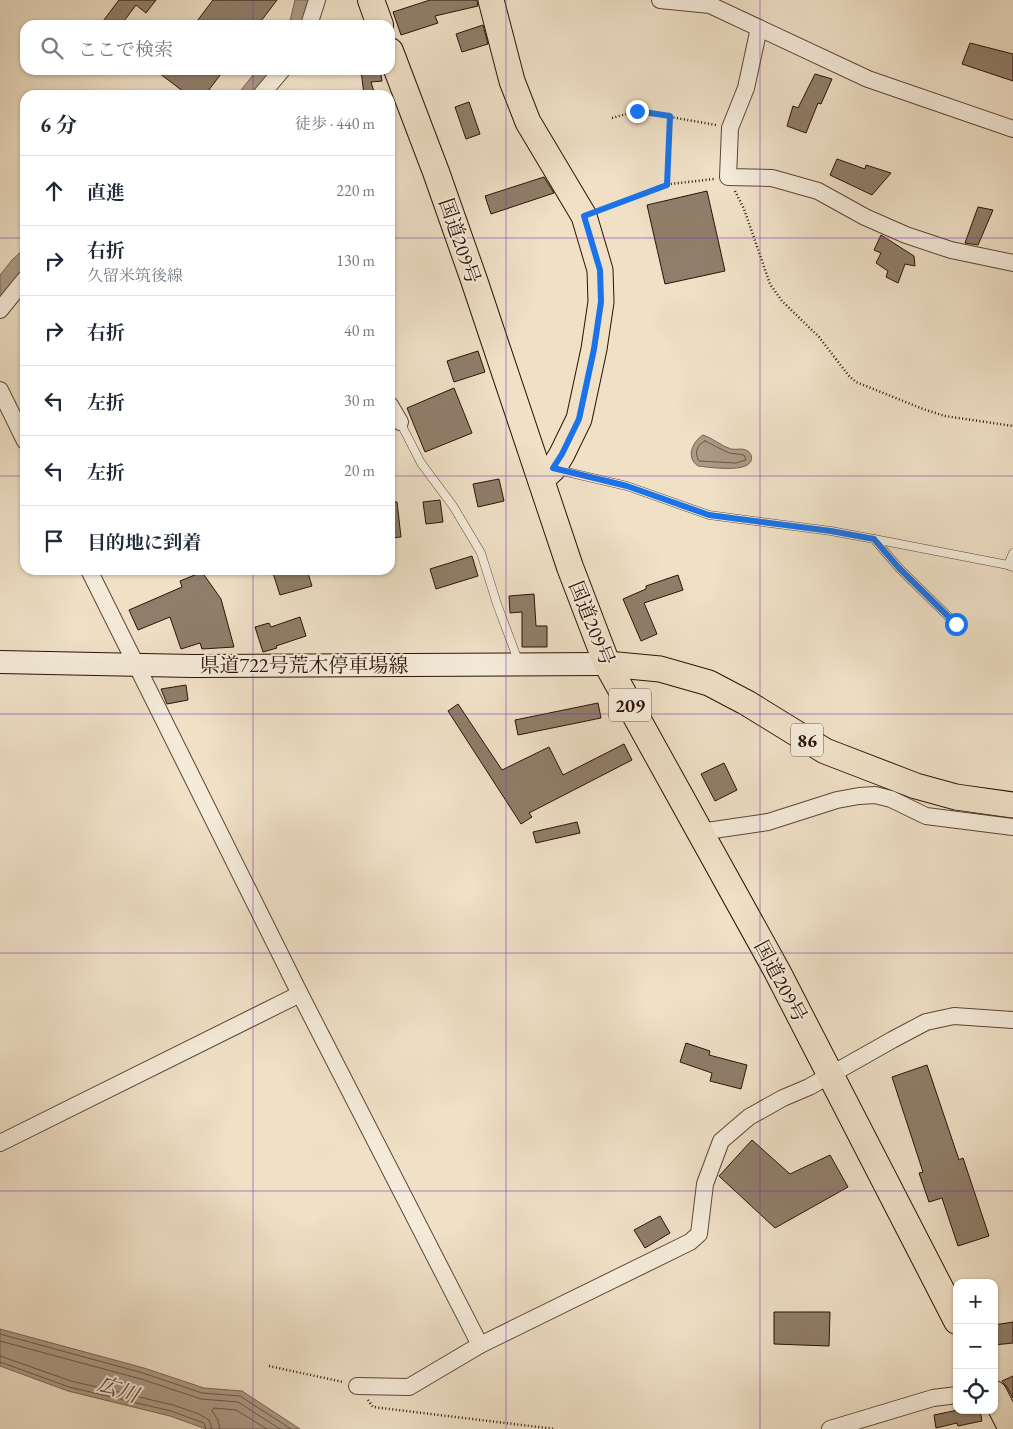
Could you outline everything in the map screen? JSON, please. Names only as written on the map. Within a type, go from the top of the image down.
[{"type":"highway","points":[[371,0],[378,20]]},
{"type":"highway","name":"国道209号","points":[[395,65],[547,474],[570,567],[607,664],[643,726],[777,972],[953,1313]]},
{"type":"main road","points":[[491,0],[512,81],[528,122],[584,216],[600,270],[601,302],[594,349],[579,419],[562,454],[547,474]]},
{"type":"main road","name":"県道722号荒木停車場線","points":[[0,662],[135,664],[607,664]]},
{"type":"main road","name":"86","points":[[607,664],[660,669],[709,684],[746,703],[825,751],[916,786],[956,797],[1013,805]]},
{"type":"street","points":[[311,20],[317,0]]},
{"type":"street","points":[[660,0],[710,5],[868,79],[1013,129]]},
{"type":"street","points":[[759,28],[746,88],[730,128],[728,177],[772,178],[818,191],[865,217],[906,235],[951,250],[1013,264]]},
{"type":"street","points":[[265,90],[278,75]]},
{"type":"street","points":[[0,310],[20,285]]},
{"type":"street","points":[[0,390],[20,427]]},
{"type":"street","points":[[395,414],[400,422]]},
{"type":"street","points":[[91,575],[300,994],[480,1346]]},
{"type":"street","points":[[700,832],[768,822],[836,800],[875,795],[891,799],[926,816],[1013,827]]},
{"type":"street","points":[[0,1143],[300,994]]},
{"type":"street","points":[[357,1386],[409,1386],[480,1346],[690,1242],[700,1234],[705,1184],[721,1141],[749,1116],[831,1075],[926,1022],[954,1016],[1013,1020]]},
{"type":"street","points":[[830,1429],[933,1398],[953,1396]]},
{"type":"lane","points":[[400,422],[421,463],[453,506],[481,553],[520,664]]},
{"type":"lane","points":[[547,474],[627,486],[709,515],[831,531],[1010,566],[1013,553]]},
{"type":"lane","points":[[874,539],[899,568],[956,624]]},
{"type":"path","points":[[612,118],[637,111],[730,128]]},
{"type":"path","points":[[667,185],[670,116]]},
{"type":"path","points":[[584,216],[667,185],[728,177],[744,210],[770,284],[782,301],[820,336],[849,376],[856,382],[945,416],[1013,426]]},
{"type":"path","points":[[269,1366],[357,1386],[373,1407],[554,1429]]},
{"type":"water","points":[[295,0],[310,0],[304,20],[290,20]]},
{"type":"water","points":[[253,75],[271,75],[259,90],[241,90]]},
{"type":"water","points":[[20,253],[20,273],[0,299],[0,275]]},
{"type":"water","points":[[703,435],[731,449],[747,450],[751,455],[751,461],[740,468],[698,466],[691,454],[696,441]]},
{"type":"water","name":"広川","points":[[0,1329],[144,1368],[204,1388],[242,1391],[300,1429],[206,1429],[170,1416],[68,1391],[0,1366]]},
{"type":"building","points":[[119,0],[156,0],[146,13],[136,5],[125,20],[104,20]]},
{"type":"building","points":[[213,0],[277,0],[262,20],[198,20]]},
{"type":"building","points":[[430,0],[477,0],[478,6],[435,16],[438,23],[401,35],[393,12]]},
{"type":"building","points":[[483,25],[488,44],[462,52],[456,34]]},
{"type":"building","points":[[970,43],[1013,54],[1013,81],[962,64]]},
{"type":"building","points":[[815,74],[832,79],[821,104],[818,103],[806,133],[787,126],[793,106],[798,108]]},
{"type":"building","points":[[162,75],[220,75],[209,90],[181,90]]},
{"type":"building","points":[[362,75],[381,75],[382,81],[371,82],[373,90],[363,90]]},
{"type":"building","points":[[469,102],[480,134],[466,139],[455,107]]},
{"type":"building","points":[[837,159],[865,169],[866,165],[891,173],[872,195],[830,175]]},
{"type":"building","points":[[544,177],[554,193],[491,214],[485,196]]},
{"type":"building","points":[[707,191],[725,271],[665,284],[647,205]]},
{"type":"building","points":[[978,207],[993,210],[978,245],[965,243]]},
{"type":"building","points":[[881,235],[914,256],[915,266],[905,264],[898,283],[886,277],[888,271],[876,263],[881,253],[874,250]]},
{"type":"building","points":[[478,351],[485,372],[454,382],[447,361]]},
{"type":"building","points":[[454,388],[472,433],[425,452],[407,408]]},
{"type":"building","points":[[499,479],[504,501],[478,507],[473,484]]},
{"type":"building","points":[[440,500],[443,522],[426,524],[423,502]]},
{"type":"building","points":[[395,502],[397,502],[401,537],[395,538]]},
{"type":"building","points":[[472,556],[478,576],[436,589],[430,569]]},
{"type":"building","points":[[195,575],[204,575],[221,599],[234,647],[202,649],[200,643],[181,649],[170,617],[138,630],[129,610],[182,587],[180,581]]},
{"type":"building","points":[[274,575],[309,575],[312,586],[280,595]]},
{"type":"building","points":[[678,575],[683,590],[644,603],[657,634],[641,641],[623,599],[646,589],[646,586]]},
{"type":"building","points":[[534,594],[536,626],[547,626],[547,647],[522,647],[522,612],[510,613],[509,596]]},
{"type":"building","points":[[300,617],[306,636],[263,652],[255,627],[269,623],[271,627]]},
{"type":"building","points":[[186,685],[188,700],[167,704],[161,689]]},
{"type":"building","points":[[598,703],[601,718],[518,735],[515,720]]},
{"type":"building","points":[[458,704],[502,770],[549,747],[563,775],[624,744],[632,760],[529,813],[532,817],[521,824],[448,711]]},
{"type":"building","points":[[724,763],[737,790],[715,801],[701,774]]},
{"type":"building","points":[[577,822],[580,833],[536,843],[533,832]]},
{"type":"building","points":[[686,1043],[710,1051],[709,1055],[747,1065],[741,1089],[710,1081],[712,1073],[680,1062]]},
{"type":"building","points":[[927,1065],[959,1160],[963,1158],[989,1236],[958,1246],[942,1198],[929,1202],[919,1173],[923,1172],[892,1077]]},
{"type":"building","points":[[752,1140],[790,1174],[830,1155],[848,1187],[775,1228],[719,1176]]},
{"type":"building","points":[[660,1216],[670,1233],[645,1248],[634,1230]]},
{"type":"building","points":[[774,1312],[830,1312],[829,1346],[774,1344]]},
{"type":"building","points":[[1013,1322],[1013,1343],[998,1345],[998,1324]]},
{"type":"building","points":[[1013,1376],[1013,1398],[1002,1381]]},
{"type":"building","points":[[953,1411],[953,1414],[981,1414],[982,1421],[958,1426],[957,1423],[936,1428],[934,1415]]},
{"type":"route","points":[[637,111],[670,116],[667,185],[662,185],[584,216],[600,270],[601,302],[594,349],[579,419],[553,468],[627,486],[709,515],[831,531],[874,539],[899,568],[956,624]]}]
